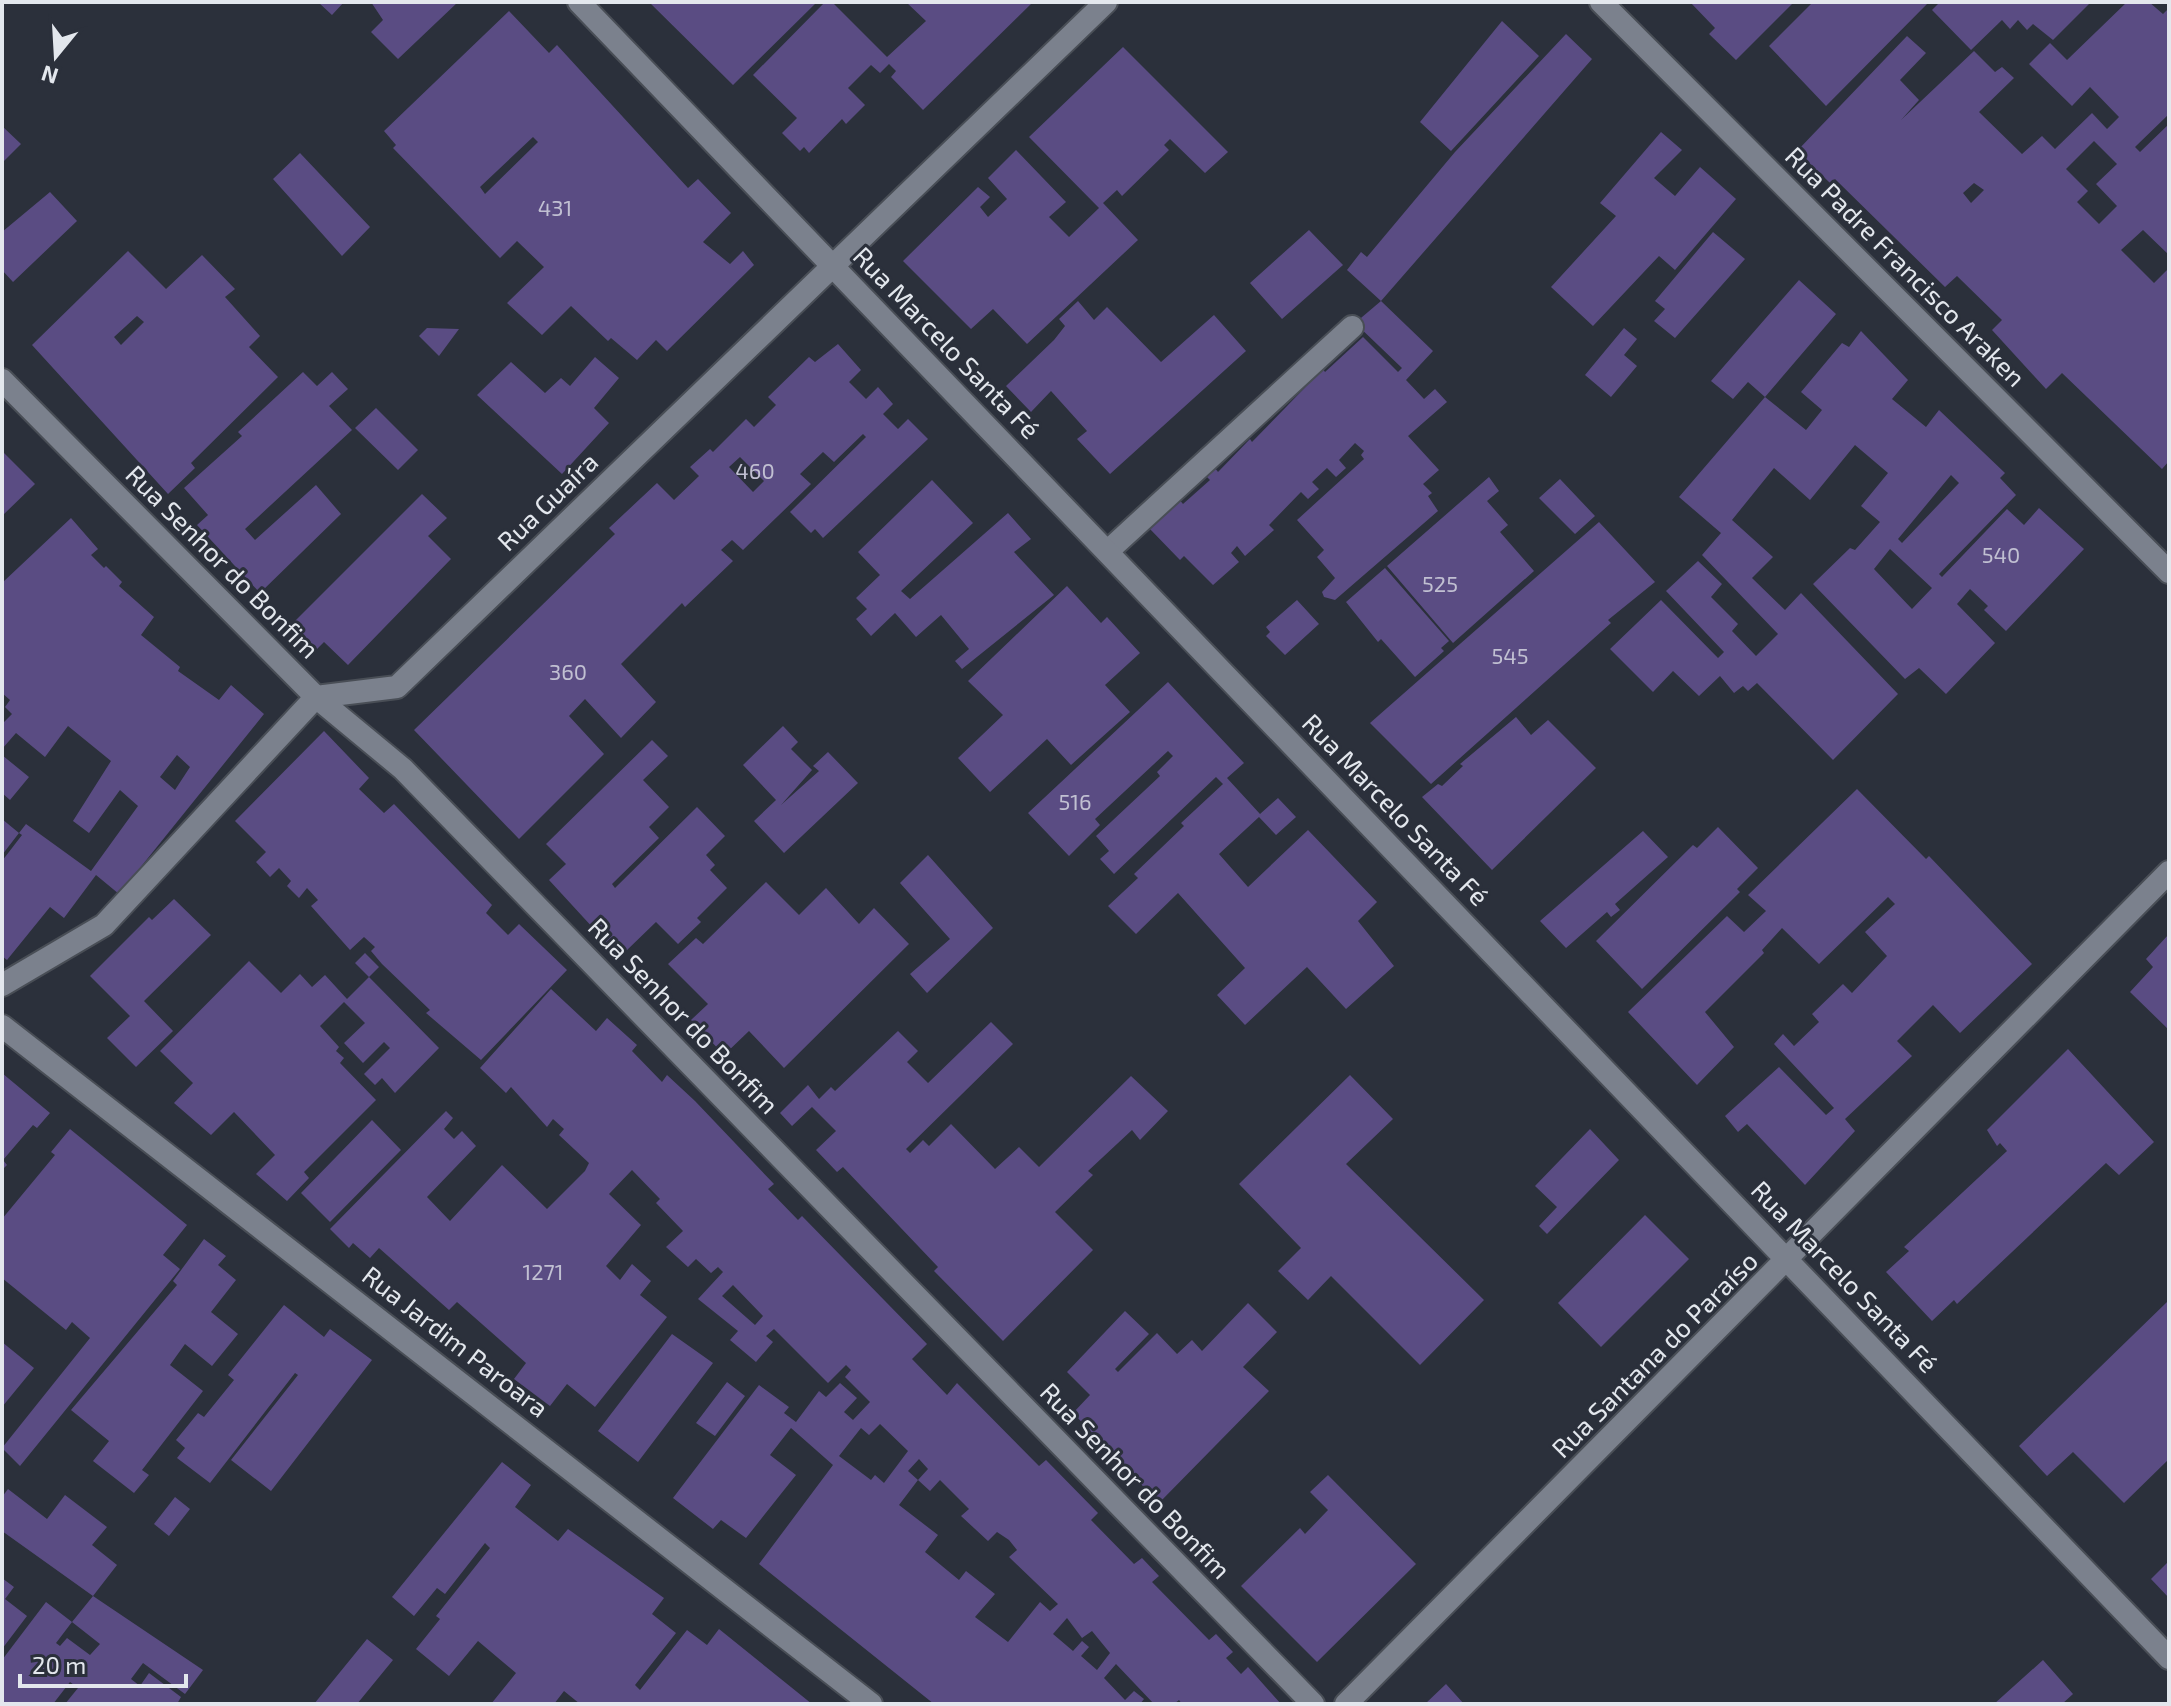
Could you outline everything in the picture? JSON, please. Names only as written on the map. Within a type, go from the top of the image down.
[{"type":"street","name":"Rua Marcelo Santa Fé","points":[[579,2],[2169,1658]]},
{"type":"street","name":"Rua Guaíra","points":[[316,697],[397,687],[1106,2]]},
{"type":"street","name":"Rua Padre Francisco Araken","points":[[1601,2],[2169,572]]},
{"type":"street","points":[[1108,551],[1352,327]]},
{"type":"street","name":"Rua Senhor do Bonfim","points":[[2,380],[316,697],[403,769],[1313,1704]]},
{"type":"street","points":[[2,985],[104,925],[316,697]]},
{"type":"street","name":"Rua Santana do Paraíso","points":[[1346,1704],[1789,1260],[2169,872]]},
{"type":"street","name":"Rua Jardim Paroara","points":[[2,1026],[871,1704]]},
{"type":"building","points":[[318,2],[344,2],[332,15]]},
{"type":"building","points":[[371,2],[458,2],[398,59],[371,32],[383,20]]},
{"type":"building","points":[[649,2],[817,2],[733,85]]},
{"type":"building","points":[[825,2],[832,2],[887,57],[926,21],[906,2],[1033,2],[923,110],[891,77],[896,71],[889,64],[880,73],[871,65],[848,88],[865,105],[846,124],[842,119],[809,153],[804,147],[800,151],[782,133],[797,118],[753,75]]},
{"type":"building","points":[[1690,2],[1794,2],[1736,60],[1709,34],[1715,28]]},
{"type":"building","points":[[1813,2],[1929,2],[1826,106],[1769,46]]},
{"type":"building","points":[[1940,2],[2091,2],[2053,40],[2033,24],[2027,30],[2018,20],[2010,29],[2002,20],[1971,50],[1932,10]]},
{"type":"building","points":[[2127,2],[2149,2],[2163,14],[2169,8],[2169,114],[2135,147],[2140,152],[2169,124],[2169,255],[2143,230],[2121,250],[2154,283],[2169,268],[2169,461],[2162,469],[2062,373],[2046,389],[1992,330],[2002,320],[1957,276],[1945,287],[1835,179],[1830,183],[1797,151],[1907,36],[1926,53],[1900,80],[1919,100],[1901,120],[1974,51],[1995,72],[2002,67],[2014,78],[1979,112],[2022,154],[2042,136],[2055,149],[2092,113],[2107,129],[2119,117],[2090,87],[2072,106],[2029,64],[2050,43],[2067,60]],"holes":[[[2094,141],[2117,164],[2096,184],[2117,206],[2099,224],[2077,202],[2088,191],[2066,169]],[[1974,183],[1984,190],[1971,203],[1963,193]]]},
{"type":"building","points":[[509,11],[549,53],[557,45],[688,188],[698,179],[731,213],[703,242],[730,264],[743,251],[754,265],[667,351],[656,340],[637,360],[611,338],[608,341],[571,306],[542,335],[507,303],[544,267],[517,241],[500,258],[393,148],[396,145],[384,131]],"holes":[[[533,137],[538,142],[485,194],[480,187]]]},
{"type":"building","points":[[1502,21],[1539,56],[1451,151],[1420,122]]},
{"type":"building","points":[[1566,34],[1592,59],[1381,301],[1347,270],[1361,252],[1367,257],[1455,152]]},
{"type":"building","points":[[1123,47],[1228,152],[1205,173],[1170,139],[1164,145],[1169,150],[1122,196],[1117,190],[1103,203],[1138,240],[1027,344],[993,309],[971,329],[903,261],[978,187],[990,197],[980,207],[988,217],[1007,199],[988,178],[1016,150],[1066,202],[1049,217],[1069,237],[1099,208],[1029,137]]},
{"type":"building","points":[[2,126],[21,144],[2,163]]},
{"type":"building","points":[[1661,132],[1682,150],[1654,178],[1675,196],[1700,167],[1736,199],[1675,270],[1659,256],[1593,326],[1551,287],[1616,216],[1600,203]]},
{"type":"building","points":[[300,153],[370,227],[342,256],[273,179]]},
{"type":"building","points":[[50,192],[77,221],[13,282],[2,270],[2,232]]},
{"type":"building","points":[[1309,230],[1343,265],[1282,319],[1250,283]]},
{"type":"building","points":[[1713,232],[1745,259],[1675,338],[1654,321],[1665,309],[1655,301]]},
{"type":"building","points":[[128,251],[166,289],[202,255],[235,289],[225,297],[260,336],[249,347],[278,377],[191,463],[195,468],[168,494],[32,345]],"holes":[[[137,316],[144,322],[121,345],[114,337]]]},
{"type":"building","points":[[1799,280],[1836,314],[1765,397],[1748,382],[1733,399],[1711,381]]},
{"type":"building","points":[[1078,301],[1094,320],[1107,307],[1161,362],[1214,315],[1246,351],[1110,474],[1077,439],[1087,431],[1051,391],[1031,412],[1006,386],[1054,340],[1065,326],[1059,319]]},
{"type":"building","points":[[1381,301],[1433,351],[1406,380],[1424,399],[1435,389],[1447,402],[1408,436],[1439,470],[1423,484],[1432,493],[1428,496],[1438,511],[1335,600],[1324,597],[1322,592],[1335,578],[1317,557],[1324,550],[1297,520],[1364,459],[1361,455],[1364,451],[1355,443],[1339,460],[1346,468],[1336,477],[1327,468],[1312,482],[1319,489],[1308,499],[1301,492],[1269,525],[1274,530],[1245,556],[1237,546],[1231,553],[1239,562],[1213,585],[1184,556],[1180,560],[1148,527],[1178,498],[1183,504],[1210,480],[1206,476],[1215,468],[1218,472],[1250,439],[1252,442],[1323,369],[1325,372],[1363,337],[1398,372],[1402,368],[1355,323]]},
{"type":"building","points":[[427,328],[459,329],[439,356],[419,336]]},
{"type":"building","points":[[1624,328],[1637,339],[1624,355],[1637,366],[1611,397],[1585,375]]},
{"type":"building","points":[[1861,331],[1908,380],[1892,399],[1926,427],[1939,410],[2005,473],[2000,478],[2016,495],[1939,574],[1942,577],[2007,509],[2024,525],[2039,508],[2084,549],[2006,631],[1984,610],[1988,606],[1970,589],[1957,604],[1995,643],[1946,694],[1919,668],[1905,679],[1813,584],[1850,548],[1855,550],[1880,522],[1861,506],[1888,473],[1855,445],[1810,500],[1774,468],[1732,520],[1773,557],[1752,578],[1785,610],[1801,593],[1898,694],[1833,760],[1757,683],[1748,691],[1743,686],[1734,693],[1720,676],[1699,696],[1673,671],[1653,692],[1610,649],[1661,600],[1718,658],[1724,652],[1666,591],[1698,561],[1722,584],[1711,597],[1738,624],[1732,631],[1756,656],[1778,634],[1702,555],[1721,533],[1679,497],[1765,397],[1806,430],[1822,410],[1801,392],[1842,343],[1849,347]],"holes":[[[1951,475],[1959,483],[1902,543],[1898,539]],[[1890,549],[1932,588],[1912,609],[1874,569]]]},
{"type":"building","points":[[838,344],[861,370],[849,382],[866,399],[878,387],[893,404],[883,414],[898,429],[908,419],[928,439],[823,538],[815,529],[811,533],[790,512],[866,437],[863,434],[834,462],[823,452],[800,474],[811,484],[743,550],[732,540],[721,550],[733,561],[685,607],[682,603],[621,664],[656,702],[621,738],[585,699],[569,716],[604,754],[519,839],[414,730],[615,534],[609,528],[657,483],[674,500],[699,476],[690,467],[710,449],[713,452],[746,419],[754,427],[776,405],[768,397],[809,357],[815,362]],"holes":[[[740,457],[764,481],[753,492],[729,467]]]},
{"type":"building","points":[[595,357],[619,378],[594,408],[609,423],[562,474],[477,395],[511,362],[545,393],[561,378],[570,386]]},
{"type":"building","points":[[303,372],[317,386],[332,372],[348,389],[329,406],[352,430],[245,529],[255,540],[316,485],[341,514],[260,593],[197,525],[208,515],[184,488],[242,436],[238,432]]},
{"type":"building","points":[[376,408],[418,450],[398,470],[355,428]]},
{"type":"building","points":[[2,451],[35,484],[2,516]]},
{"type":"building","points":[[1489,477],[1499,491],[1487,501],[1508,525],[1500,532],[1534,571],[1453,643],[1387,566]]},
{"type":"building","points":[[1560,479],[1595,516],[1575,534],[1539,498]]},
{"type":"building","points":[[932,480],[973,523],[901,591],[910,599],[1008,513],[1031,539],[1014,552],[1054,595],[962,669],[955,661],[969,649],[941,615],[916,637],[895,613],[871,636],[856,619],[867,609],[856,598],[880,575],[858,552]]},
{"type":"building","points":[[422,494],[447,518],[428,536],[451,559],[348,665],[324,642],[317,649],[292,624]]},
{"type":"building","points":[[71,518],[98,549],[91,555],[104,568],[106,566],[122,582],[119,586],[154,617],[141,635],[180,667],[178,671],[219,700],[231,685],[264,714],[119,894],[96,875],[64,918],[50,907],[7,960],[2,956],[2,861],[22,835],[19,833],[26,824],[91,871],[138,806],[120,790],[89,833],[73,821],[111,761],[68,726],[45,757],[16,733],[2,749],[2,724],[12,714],[5,707],[10,700],[2,693],[2,583]],"holes":[[[177,755],[190,767],[175,790],[160,777]]]},
{"type":"building","points":[[1599,522],[1655,582],[1608,620],[1611,623],[1431,784],[1370,723]]},
{"type":"building","points":[[1385,568],[1449,641],[1441,648],[1444,651],[1415,677],[1381,639],[1378,642],[1346,602]]},
{"type":"building","points":[[1067,586],[1101,623],[1107,617],[1140,653],[1105,685],[1130,712],[1071,765],[1047,739],[990,792],[958,758],[1003,715],[968,681]]},
{"type":"building","points":[[1297,600],[1319,624],[1285,655],[1266,636],[1270,632],[1266,627]]},
{"type":"building","points":[[1168,682],[1244,763],[1227,778],[1260,814],[1278,798],[1296,817],[1276,835],[1259,817],[1219,854],[1248,887],[1308,830],[1377,902],[1358,921],[1394,966],[1346,1009],[1307,967],[1245,1025],[1217,995],[1245,968],[1178,893],[1136,934],[1108,906],[1138,878],[1134,874],[1184,826],[1181,823],[1223,784],[1216,777],[1114,874],[1100,859],[1109,851],[1096,836],[1160,776],[1157,772],[1173,756],[1168,751],[1095,819],[1100,825],[1069,856],[1028,813]]},
{"type":"building","points":[[1516,717],[1531,735],[1548,720],[1596,768],[1492,870],[1422,797],[1438,784],[1442,786],[1463,766],[1460,764]]},
{"type":"building","points":[[783,726],[798,742],[791,749],[812,770],[781,805],[819,771],[813,766],[828,752],[858,783],[784,853],[754,821],[776,800],[743,765]]},
{"type":"building","points":[[324,731],[369,778],[359,789],[384,813],[394,804],[492,905],[486,913],[508,935],[519,924],[567,970],[481,1060],[426,1013],[430,1010],[382,964],[371,951],[375,947],[364,937],[350,950],[311,906],[318,900],[307,888],[299,898],[287,886],[291,881],[279,868],[270,877],[256,862],[266,852],[235,821]]},
{"type":"building","points":[[652,740],[668,756],[643,780],[669,807],[649,827],[659,838],[612,884],[615,888],[697,807],[725,836],[706,855],[715,865],[710,870],[727,888],[697,918],[701,922],[678,944],[656,922],[626,951],[623,948],[617,954],[549,880],[566,864],[546,844]]},
{"type":"building","points":[[2,755],[29,777],[10,800],[2,793]]},
{"type":"building","points":[[1857,789],[1926,859],[1929,856],[2032,964],[1960,1033],[1933,1005],[1897,1041],[1912,1056],[1845,1119],[1855,1131],[1805,1185],[1747,1124],[1738,1132],[1725,1116],[1779,1067],[1826,1115],[1834,1108],[1774,1044],[1783,1034],[1794,1046],[1819,1022],[1812,1014],[1843,984],[1852,993],[1887,956],[1865,932],[1895,904],[1888,897],[1819,964],[1782,928],[1762,950],[1764,953],[1705,1012],[1734,1047],[1697,1085],[1628,1012],[1727,916],[1744,932],[1766,911],[1748,895]]},
{"type":"building","points":[[2,819],[19,833],[2,855]]},
{"type":"building","points":[[1718,827],[1758,868],[1737,889],[1740,892],[1642,989],[1596,941],[1693,845],[1697,848]]},
{"type":"building","points":[[1643,831],[1668,857],[1615,904],[1620,910],[1611,917],[1607,912],[1566,948],[1540,921]]},
{"type":"building","points":[[928,855],[993,928],[927,993],[910,974],[950,939],[900,883]]},
{"type":"building","points":[[766,882],[799,915],[826,888],[859,924],[874,908],[909,944],[784,1068],[749,1031],[724,1055],[691,1020],[708,1004],[668,964],[696,938],[703,944]]},
{"type":"building","points":[[174,899],[211,935],[144,1001],[173,1031],[136,1067],[107,1038],[130,1016],[90,976],[149,917],[152,920]]},
{"type":"building","points":[[2169,934],[2169,1030],[2130,992],[2153,967],[2146,959]]},
{"type":"building","points":[[365,953],[379,967],[369,977],[355,963]]},
{"type":"building","points":[[249,961],[281,993],[300,974],[312,987],[325,975],[347,999],[369,977],[439,1048],[395,1093],[382,1078],[375,1085],[364,1074],[390,1048],[384,1042],[363,1063],[344,1043],[365,1023],[344,1002],[320,1026],[339,1047],[336,1051],[344,1058],[340,1063],[376,1100],[304,1172],[309,1178],[287,1201],[256,1174],[275,1155],[234,1112],[211,1135],[174,1103],[193,1083],[160,1051]]},
{"type":"building","points":[[551,989],[596,1031],[607,1018],[637,1045],[632,1051],[662,1082],[667,1075],[695,1101],[774,1184],[768,1189],[798,1220],[802,1216],[927,1344],[912,1359],[947,1395],[957,1383],[1039,1466],[1046,1460],[1098,1513],[1091,1520],[1134,1564],[1142,1558],[1159,1576],[1152,1582],[1209,1640],[1216,1634],[1233,1652],[1226,1658],[1241,1674],[1248,1667],[1281,1704],[1182,1704],[1179,1700],[1174,1704],[1154,1704],[1116,1664],[1104,1678],[1125,1700],[1134,1691],[1144,1699],[1140,1704],[934,1704],[759,1564],[833,1465],[791,1428],[770,1455],[796,1475],[746,1538],[721,1520],[713,1529],[673,1498],[759,1385],[789,1407],[784,1413],[796,1422],[819,1391],[826,1397],[840,1383],[857,1398],[844,1412],[853,1420],[870,1402],[845,1377],[851,1370],[846,1365],[828,1383],[774,1329],[766,1336],[773,1342],[756,1362],[730,1340],[738,1331],[698,1299],[723,1272],[718,1267],[711,1273],[696,1259],[688,1267],[666,1247],[683,1231],[656,1203],[660,1199],[632,1170],[609,1194],[641,1225],[606,1266],[620,1280],[632,1264],[651,1281],[640,1295],[667,1317],[595,1407],[567,1384],[550,1406],[514,1379],[526,1363],[457,1302],[449,1310],[379,1248],[370,1258],[353,1243],[349,1248],[330,1229],[446,1111],[453,1118],[444,1129],[454,1139],[462,1131],[476,1146],[427,1197],[450,1221],[502,1165],[547,1209],[585,1171],[589,1163],[559,1135],[564,1129],[553,1119],[547,1127],[511,1087],[506,1093],[480,1068]],"holes":[[[733,1285],[763,1316],[755,1325],[722,1296]],[[880,1424],[908,1451],[884,1483],[875,1475],[871,1480],[839,1456],[861,1428],[869,1435]],[[919,1459],[928,1469],[918,1480],[908,1471]],[[918,1480],[930,1491],[940,1480],[969,1509],[961,1516],[988,1541],[997,1532],[1009,1540],[1017,1550],[1009,1557],[1058,1604],[1050,1611],[1040,1602],[1008,1642],[975,1617],[995,1594],[966,1571],[959,1580],[925,1552],[938,1535],[899,1505]],[[1067,1618],[1082,1638],[1092,1631],[1110,1653],[1097,1670],[1081,1656],[1089,1647],[1082,1641],[1073,1651],[1053,1634]]]},
{"type":"building","points":[[991,1022],[1013,1044],[906,1149],[910,1153],[923,1140],[929,1146],[951,1124],[995,1169],[1019,1147],[1039,1167],[1131,1076],[1168,1111],[1140,1140],[1132,1130],[1088,1171],[1093,1175],[1055,1212],[1093,1250],[1003,1341],[934,1271],[938,1267],[843,1167],[837,1172],[816,1150],[836,1131],[812,1107],[792,1126],[780,1113],[808,1085],[819,1099],[831,1087],[835,1091],[898,1031],[918,1051],[907,1062],[928,1083]]},
{"type":"building","points":[[2068,1049],[2154,1142],[2119,1175],[2106,1163],[1957,1304],[1954,1300],[1932,1321],[1886,1272],[1909,1251],[1904,1247],[2007,1151],[2000,1143],[1997,1146],[1987,1130]]},
{"type":"building","points":[[2,1073],[50,1113],[37,1128],[33,1125],[3,1160],[7,1165],[2,1170]]},
{"type":"building","points":[[1350,1075],[1393,1119],[1346,1164],[1484,1300],[1420,1365],[1331,1276],[1308,1300],[1278,1271],[1301,1248],[1239,1184]]},
{"type":"building","points":[[372,1120],[401,1150],[330,1222],[301,1193]]},
{"type":"building","points":[[70,1129],[187,1225],[163,1255],[180,1269],[20,1466],[2,1448],[90,1338],[72,1322],[66,1330],[2,1278],[2,1219],[55,1155],[51,1152]]},
{"type":"building","points":[[1590,1129],[1619,1160],[1547,1234],[1539,1226],[1557,1207],[1535,1186]]},
{"type":"building","points":[[1645,1215],[1689,1259],[1601,1347],[1558,1303]]},
{"type":"building","points":[[204,1239],[226,1256],[218,1265],[236,1280],[211,1312],[238,1334],[212,1366],[185,1344],[170,1365],[203,1391],[142,1470],[149,1475],[134,1493],[93,1461],[109,1441],[71,1410],[177,1285],[173,1281]]},
{"type":"building","points":[[2168,1301],[2169,1459],[2124,1503],[2073,1452],[2047,1476],[2019,1446]]},
{"type":"building","points":[[1248,1303],[1277,1332],[1243,1367],[1269,1391],[1159,1503],[1073,1413],[1090,1395],[1067,1372],[1125,1311],[1149,1334],[1115,1369],[1118,1372],[1157,1333],[1177,1354],[1192,1340],[1202,1351]]},
{"type":"building","points":[[284,1305],[324,1337],[330,1329],[372,1360],[271,1491],[231,1460],[298,1375],[295,1373],[210,1483],[177,1458],[185,1448],[176,1440],[198,1413],[204,1417],[234,1380],[228,1375]]},
{"type":"building","points":[[672,1334],[713,1363],[638,1462],[598,1431]]},
{"type":"building","points":[[2,1342],[34,1368],[2,1407]]},
{"type":"building","points":[[727,1382],[745,1396],[715,1436],[696,1423]]},
{"type":"building","points":[[502,1462],[531,1485],[515,1507],[558,1541],[568,1529],[664,1598],[652,1614],[676,1633],[635,1685],[640,1690],[687,1630],[707,1645],[719,1629],[812,1704],[580,1704],[564,1691],[554,1704],[491,1704],[516,1673],[478,1641],[449,1676],[416,1649],[440,1619],[436,1616],[490,1548],[485,1543],[445,1594],[437,1588],[414,1616],[392,1597]]},
{"type":"building","points":[[1328,1475],[1416,1564],[1317,1662],[1241,1586],[1300,1528],[1305,1534],[1328,1510],[1310,1492]]},
{"type":"building","points":[[8,1489],[47,1519],[65,1495],[107,1527],[92,1545],[117,1565],[93,1596],[2,1531],[2,1497]]},
{"type":"building","points":[[175,1497],[190,1509],[169,1536],[154,1524]]},
{"type":"building","points":[[2169,1561],[2169,1598],[2151,1579]]},
{"type":"building","points":[[2,1578],[14,1587],[5,1599],[27,1616],[2,1649]]},
{"type":"building","points":[[93,1596],[203,1670],[185,1694],[143,1663],[131,1679],[140,1686],[149,1673],[181,1697],[177,1704],[65,1704],[78,1688],[70,1682],[53,1704],[2,1704],[2,1660],[46,1602],[72,1622]],"holes":[[[72,1622],[100,1644],[90,1655],[67,1638],[60,1646],[56,1643]]]},
{"type":"building","points":[[367,1639],[393,1660],[357,1704],[314,1704]]},
{"type":"building","points":[[2043,1660],[2073,1694],[2062,1704],[1994,1704]]},
{"type":"building","points":[[1446,1684],[1464,1704],[1425,1704]]}]
